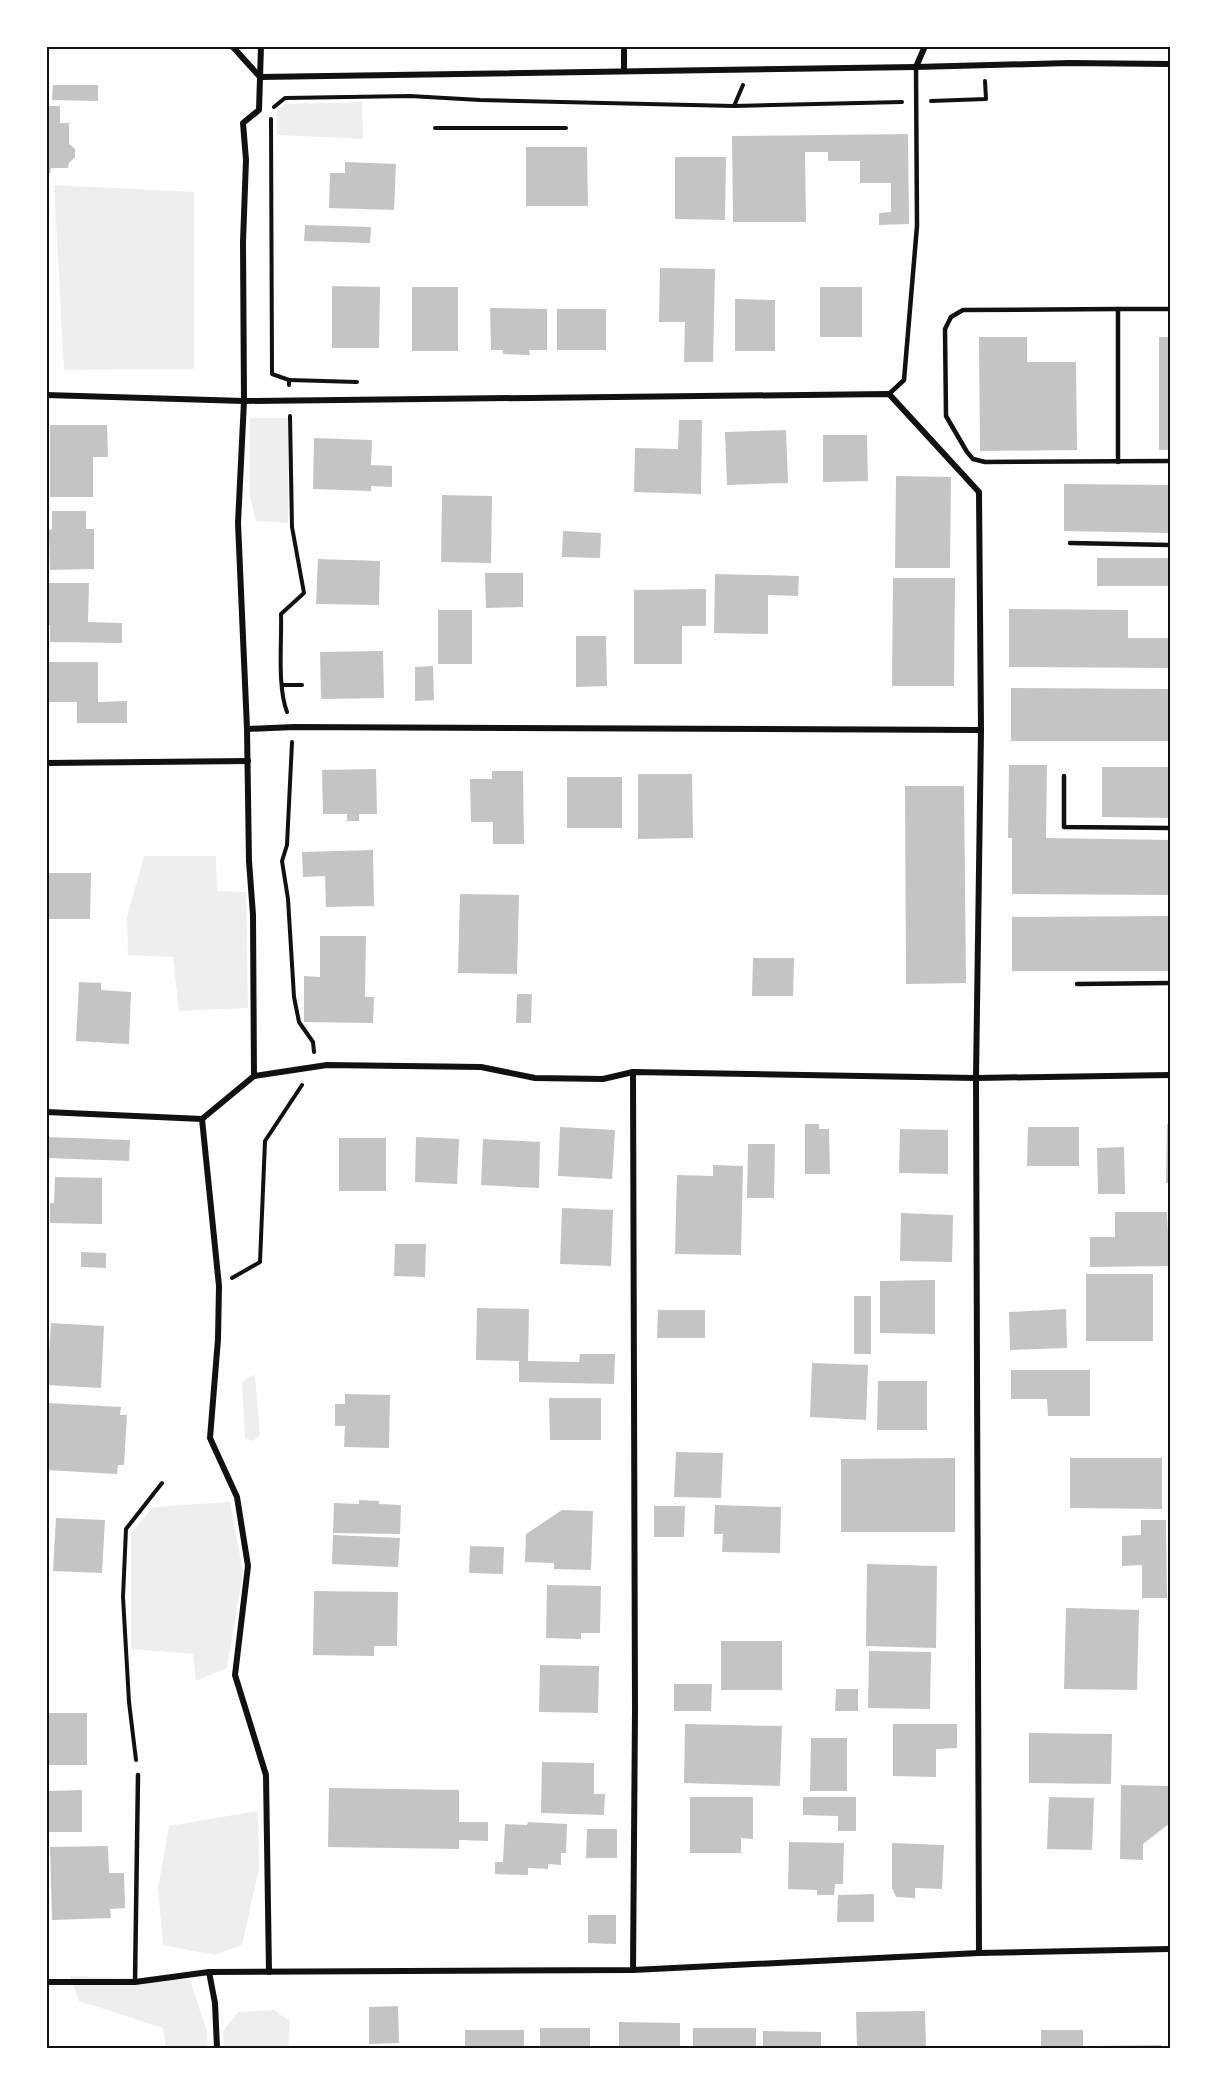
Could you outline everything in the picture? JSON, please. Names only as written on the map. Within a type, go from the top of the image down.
[{"type":"street","points":[[232,46],[260,77],[1069,63],[1170,64]]},
{"type":"street","points":[[254,1076],[253,915],[249,861],[247,729],[238,523],[244,400],[243,242],[246,160],[243,123],[259,110],[261,46]]},
{"type":"street","points":[[624,46],[624,72]]},
{"type":"street","points":[[916,67],[925,46]]},
{"type":"street","points":[[46,395],[244,400],[889,394],[979,492],[981,730],[976,1078],[979,1953]]},
{"type":"street","points":[[247,729],[294,727],[981,730]]},
{"type":"street","points":[[46,763],[248,761]]},
{"type":"street","points":[[46,1112],[202,1119],[254,1076],[327,1065],[481,1067],[535,1078],[592,1079],[603,1079],[633,1072],[976,1078],[1170,1075]]},
{"type":"street","points":[[633,1072],[635,1711],[633,1970]]},
{"type":"street","points":[[202,1119],[219,1286],[218,1339],[210,1438],[237,1497],[248,1566],[235,1675],[266,1775],[269,1972]]},
{"type":"street","points":[[46,1982],[135,1982],[208,1972],[633,1970],[979,1953],[1170,1949]]},
{"type":"street","points":[[208,1972],[215,2002],[217,2049]]},
{"type":"lane","points":[[889,394],[904,380],[917,226],[916,67]]},
{"type":"lane","points":[[1118,309],[1118,462]]},
{"type":"lane","points":[[1170,309],[963,310],[951,317],[945,329],[946,416],[973,459],[985,462],[1170,461]]},
{"type":"lane","points":[[1070,543],[1170,545]]},
{"type":"lane","points":[[1064,776],[1064,827],[1170,828]]},
{"type":"lane","points":[[1077,984],[1170,983]]},
{"type":"lane","points":[[135,1982],[138,1775]]},
{"type":"path","points":[[734,106],[749,70]]},
{"type":"path","points":[[365,382],[289,380],[272,374],[271,110],[285,98],[410,96],[480,100],[734,106],[838,103]]},
{"type":"path","points":[[435,128],[566,128]]},
{"type":"path","points":[[219,1286],[260,1262],[266,1140],[315,1067],[313,1042],[299,1022],[294,997],[288,899],[282,861],[287,845],[289,777],[294,727],[284,703],[281,614],[304,593],[292,527],[289,380]]},
{"type":"path","points":[[282,685],[302,685]]},
{"type":"path","points":[[138,1775],[129,1702],[123,1597],[126,1529],[162,1483]]},
{"type":"shaded area","points":[[362,102],[363,139],[277,135],[277,111],[285,104]]},
{"type":"shaded area","points":[[54,185],[194,192],[194,369],[64,370]]},
{"type":"shaded area","points":[[250,418],[289,418],[288,523],[256,521],[250,497]]},
{"type":"shaded area","points":[[144,856],[216,856],[217,891],[246,892],[248,1008],[179,1011],[173,957],[128,955],[127,917]]},
{"type":"shaded area","points":[[255,1375],[260,1435],[253,1441],[245,1439],[242,1383],[248,1377]]},
{"type":"shaded area","points":[[230,1502],[243,1572],[227,1668],[196,1681],[193,1654],[131,1649],[131,1534],[153,1507]]},
{"type":"shaded area","points":[[258,1811],[259,1869],[242,1945],[215,1955],[163,1945],[158,1888],[169,1826]]},
{"type":"shaded area","points":[[70,1976],[190,1980],[207,2032],[208,2048],[166,2048],[163,2028],[79,2001]]},
{"type":"shaded area","points":[[274,2010],[290,2021],[288,2048],[224,2048],[223,2031],[238,2012]]},
{"type":"building","points":[[53,85],[98,85],[98,101],[52,100]]},
{"type":"building","points":[[46,106],[60,106],[60,123],[69,123],[69,144],[75,149],[75,157],[69,163],[68,168],[51,168],[50,173],[46,173]]},
{"type":"building","points":[[908,134],[909,224],[879,225],[879,213],[891,212],[891,183],[860,183],[860,161],[828,161],[828,152],[805,152],[806,222],[733,222],[732,136]]},
{"type":"building","points":[[526,147],[587,147],[588,206],[526,206]]},
{"type":"building","points":[[675,157],[726,157],[725,220],[675,219]]},
{"type":"building","points":[[345,162],[396,164],[394,210],[329,208],[330,173],[345,173]]},
{"type":"building","points":[[305,225],[371,227],[370,243],[304,241]]},
{"type":"building","points":[[660,268],[715,269],[713,362],[684,362],[685,322],[659,322]]},
{"type":"building","points":[[332,286],[380,287],[379,348],[332,348]]},
{"type":"building","points":[[412,287],[458,287],[458,351],[412,351]]},
{"type":"building","points":[[820,287],[862,287],[862,337],[820,337]]},
{"type":"building","points":[[735,299],[775,300],[775,351],[735,351]]},
{"type":"building","points":[[490,308],[547,309],[547,350],[529,350],[530,355],[503,354],[503,350],[491,350]]},
{"type":"building","points":[[557,309],[606,309],[606,350],[557,350]]},
{"type":"building","points":[[979,337],[1027,337],[1027,362],[1076,362],[1077,450],[980,451]]},
{"type":"building","points":[[1159,337],[1170,337],[1170,450],[1159,450]]},
{"type":"building","points":[[679,420],[702,420],[701,494],[634,492],[635,448],[678,449]]},
{"type":"building","points":[[50,425],[107,425],[108,457],[93,457],[93,497],[50,497]]},
{"type":"building","points":[[786,430],[788,483],[727,485],[725,432]]},
{"type":"building","points":[[823,435],[867,435],[868,481],[823,482]]},
{"type":"building","points":[[314,438],[372,440],[371,465],[392,466],[392,487],[371,486],[371,491],[313,489]]},
{"type":"building","points":[[896,476],[951,477],[950,568],[895,568]]},
{"type":"building","points":[[1064,484],[1170,485],[1170,533],[1064,531]]},
{"type":"building","points":[[442,495],[492,496],[491,563],[441,562]]},
{"type":"building","points":[[52,511],[86,511],[86,529],[94,529],[94,569],[50,570],[49,530],[52,529]]},
{"type":"building","points":[[563,531],[601,533],[600,558],[562,557]]},
{"type":"building","points":[[1097,558],[1170,558],[1170,586],[1097,586]]},
{"type":"building","points":[[318,559],[380,561],[379,605],[316,604]]},
{"type":"building","points":[[485,573],[523,573],[523,607],[486,608]]},
{"type":"building","points":[[715,574],[799,576],[798,596],[768,595],[768,634],[714,633]]},
{"type":"building","points":[[893,578],[955,578],[954,686],[892,686]]},
{"type":"building","points":[[46,583],[89,583],[88,622],[122,623],[122,643],[50,642],[50,625],[46,625]]},
{"type":"building","points":[[706,589],[706,626],[682,626],[682,664],[634,664],[634,590]]},
{"type":"building","points":[[1009,609],[1128,610],[1128,638],[1170,638],[1170,668],[1009,667]]},
{"type":"building","points":[[438,610],[472,610],[472,664],[438,664]]},
{"type":"building","points":[[576,636],[606,636],[607,686],[576,687]]},
{"type":"building","points":[[383,651],[384,698],[321,699],[320,652]]},
{"type":"building","points":[[46,662],[98,662],[98,702],[127,701],[127,723],[77,723],[77,702],[46,702]]},
{"type":"building","points":[[433,666],[434,700],[415,701],[415,667]]},
{"type":"building","points":[[1011,688],[1170,689],[1170,741],[1011,741]]},
{"type":"building","points":[[1009,765],[1047,765],[1046,838],[1170,840],[1170,895],[1012,894],[1012,838],[1008,838]]},
{"type":"building","points":[[1102,767],[1170,767],[1170,818],[1102,817]]},
{"type":"building","points":[[376,769],[377,814],[359,814],[359,821],[347,821],[347,814],[323,814],[322,770]]},
{"type":"building","points":[[492,771],[523,771],[524,844],[493,844],[493,822],[471,822],[470,779],[492,779]]},
{"type":"building","points":[[638,774],[692,774],[693,838],[638,839]]},
{"type":"building","points":[[567,777],[622,777],[622,828],[567,828]]},
{"type":"building","points":[[905,786],[964,786],[966,983],[906,984]]},
{"type":"building","points":[[373,850],[374,906],[326,907],[325,876],[303,877],[302,852]]},
{"type":"building","points":[[46,873],[91,873],[90,919],[46,919]]},
{"type":"building","points":[[460,894],[519,895],[517,974],[458,973]]},
{"type":"building","points":[[1170,916],[1170,971],[1012,971],[1012,917]]},
{"type":"building","points":[[320,936],[366,936],[365,997],[374,997],[373,1023],[304,1022],[304,976],[320,977]]},
{"type":"building","points":[[753,958],[794,958],[793,996],[752,996]]},
{"type":"building","points":[[79,982],[101,983],[101,990],[131,992],[129,1044],[76,1041]]},
{"type":"building","points":[[517,994],[532,994],[531,1023],[516,1023]]},
{"type":"building","points":[[805,1124],[819,1124],[819,1129],[829,1129],[830,1174],[805,1174]]},
{"type":"building","points":[[1167,1124],[1170,1124],[1170,1183],[1166,1183]]},
{"type":"building","points":[[560,1127],[615,1130],[612,1179],[558,1176]]},
{"type":"building","points":[[1028,1127],[1079,1127],[1079,1166],[1027,1166]]},
{"type":"building","points":[[900,1129],[948,1130],[948,1174],[899,1173]]},
{"type":"building","points":[[46,1137],[130,1140],[129,1161],[46,1158]]},
{"type":"building","points":[[416,1137],[459,1139],[457,1184],[415,1182]]},
{"type":"building","points":[[339,1138],[386,1138],[386,1191],[339,1191]]},
{"type":"building","points":[[483,1139],[540,1142],[539,1188],[481,1185]]},
{"type":"building","points":[[748,1144],[775,1144],[774,1198],[747,1198]]},
{"type":"building","points":[[1124,1147],[1125,1194],[1098,1194],[1097,1148]]},
{"type":"building","points":[[713,1165],[743,1166],[741,1255],[675,1254],[677,1175],[713,1176]]},
{"type":"building","points":[[55,1177],[102,1178],[102,1224],[50,1223],[50,1203],[54,1203]]},
{"type":"building","points":[[562,1208],[613,1210],[611,1266],[560,1264]]},
{"type":"building","points":[[1115,1212],[1167,1212],[1170,1266],[1090,1267],[1090,1237],[1115,1237]]},
{"type":"building","points":[[901,1213],[953,1215],[952,1262],[900,1261]]},
{"type":"building","points":[[395,1244],[426,1244],[425,1277],[394,1276]]},
{"type":"building","points":[[81,1252],[106,1253],[106,1268],[81,1267]]},
{"type":"building","points":[[1086,1274],[1153,1274],[1153,1341],[1086,1341]]},
{"type":"building","points":[[935,1280],[935,1334],[880,1333],[880,1281]]},
{"type":"building","points":[[854,1296],[871,1296],[871,1354],[854,1354]]},
{"type":"building","points":[[477,1308],[529,1309],[528,1361],[579,1362],[580,1354],[615,1354],[614,1384],[519,1382],[519,1361],[476,1360]]},
{"type":"building","points":[[1066,1309],[1067,1348],[1010,1350],[1009,1312]]},
{"type":"building","points":[[658,1310],[705,1310],[705,1338],[657,1338]]},
{"type":"building","points":[[51,1323],[104,1326],[101,1388],[47,1385]]},
{"type":"building","points":[[812,1363],[868,1365],[866,1420],[810,1417]]},
{"type":"building","points":[[1011,1370],[1090,1370],[1090,1416],[1048,1416],[1047,1399],[1011,1399]]},
{"type":"building","points":[[878,1381],[927,1381],[927,1430],[877,1430]]},
{"type":"building","points":[[345,1394],[390,1395],[389,1448],[344,1447],[345,1426],[335,1426],[335,1404],[345,1404]]},
{"type":"building","points":[[549,1398],[601,1398],[601,1440],[550,1440]]},
{"type":"building","points":[[46,1403],[121,1407],[120,1415],[127,1415],[124,1465],[118,1465],[117,1474],[46,1470]]},
{"type":"building","points":[[676,1452],[723,1453],[721,1498],[674,1497]]},
{"type":"building","points":[[955,1458],[955,1532],[841,1532],[841,1459]]},
{"type":"building","points":[[1070,1458],[1162,1458],[1162,1509],[1070,1508]]},
{"type":"building","points":[[359,1500],[401,1505],[400,1534],[333,1533],[334,1503],[359,1504]]},
{"type":"building","points":[[715,1505],[781,1507],[780,1553],[722,1552],[723,1534],[714,1534]]},
{"type":"building","points":[[654,1506],[685,1506],[684,1537],[654,1537]]},
{"type":"building","points":[[562,1510],[593,1511],[591,1570],[554,1569],[554,1563],[525,1562],[526,1534]]},
{"type":"building","points":[[56,1518],[105,1520],[102,1573],[53,1571]]},
{"type":"building","points":[[1141,1520],[1166,1520],[1167,1598],[1142,1598],[1142,1565],[1122,1566],[1122,1536],[1141,1535]]},
{"type":"building","points":[[333,1535],[400,1538],[398,1567],[332,1564]]},
{"type":"building","points":[[470,1546],[504,1547],[503,1574],[469,1573]]},
{"type":"building","points":[[867,1564],[937,1566],[936,1648],[866,1646]]},
{"type":"building","points":[[547,1585],[601,1586],[600,1633],[581,1633],[581,1639],[546,1638]]},
{"type":"building","points":[[314,1591],[398,1592],[397,1646],[374,1646],[374,1656],[313,1655]]},
{"type":"building","points":[[1066,1608],[1139,1610],[1137,1690],[1064,1689]]},
{"type":"building","points":[[721,1641],[782,1641],[782,1690],[721,1690]]},
{"type":"building","points":[[869,1651],[931,1652],[930,1709],[868,1708]]},
{"type":"building","points":[[540,1665],[599,1666],[598,1713],[539,1712]]},
{"type":"building","points":[[674,1684],[712,1684],[711,1711],[674,1711]]},
{"type":"building","points":[[836,1689],[858,1689],[858,1711],[835,1711]]},
{"type":"building","points":[[46,1713],[87,1713],[87,1765],[46,1765]]},
{"type":"building","points":[[685,1724],[782,1726],[780,1786],[684,1783]]},
{"type":"building","points":[[893,1724],[957,1724],[957,1748],[936,1749],[936,1777],[893,1776]]},
{"type":"building","points":[[1029,1733],[1112,1734],[1111,1784],[1029,1783]]},
{"type":"building","points":[[811,1738],[847,1738],[847,1791],[810,1791]]},
{"type":"building","points":[[542,1762],[594,1763],[594,1794],[605,1794],[604,1815],[541,1813]]},
{"type":"building","points":[[1121,1785],[1170,1786],[1170,1823],[1143,1844],[1143,1860],[1120,1859]]},
{"type":"building","points":[[329,1788],[459,1790],[459,1822],[488,1822],[488,1841],[459,1840],[459,1849],[328,1847]]},
{"type":"building","points":[[82,1790],[82,1832],[46,1832],[46,1791]]},
{"type":"building","points":[[690,1797],[753,1797],[753,1839],[741,1838],[741,1853],[690,1853]]},
{"type":"building","points":[[803,1797],[856,1797],[856,1831],[838,1831],[838,1816],[803,1815]]},
{"type":"building","points":[[1049,1797],[1094,1798],[1092,1850],[1047,1849]]},
{"type":"building","points":[[528,1822],[567,1824],[566,1853],[561,1853],[561,1865],[548,1864],[548,1869],[528,1868],[528,1875],[495,1874],[495,1862],[503,1862],[505,1824],[527,1825]]},
{"type":"building","points":[[587,1829],[617,1829],[617,1858],[586,1858]]},
{"type":"building","points":[[789,1842],[844,1843],[843,1884],[835,1884],[834,1895],[817,1895],[817,1890],[788,1889]]},
{"type":"building","points":[[892,1843],[944,1845],[942,1889],[915,1888],[915,1898],[896,1897],[892,1888]]},
{"type":"building","points":[[108,1846],[109,1873],[124,1873],[125,1908],[110,1909],[111,1918],[52,1920],[50,1847]]},
{"type":"building","points":[[874,1894],[874,1922],[837,1922],[838,1895]]},
{"type":"building","points":[[588,1915],[616,1915],[616,1944],[588,1943]]},
{"type":"building","points":[[398,2006],[399,2043],[369,2044],[369,2007]]},
{"type":"building","points":[[925,2011],[926,2048],[857,2048],[856,2012]]},
{"type":"building","points":[[619,2022],[680,2023],[680,2048],[619,2048]]},
{"type":"building","points":[[540,2028],[590,2028],[590,2048],[540,2048]]},
{"type":"building","points":[[693,2028],[756,2028],[756,2048],[693,2048]]},
{"type":"building","points":[[465,2030],[524,2030],[524,2048],[465,2048]]},
{"type":"building","points":[[1041,2030],[1083,2030],[1083,2048],[1041,2048]]},
{"type":"building","points":[[763,2031],[821,2032],[821,2048],[763,2048]]},
{"type":"building","points":[[1161,2045],[1161,2048],[1093,2048],[1093,2046]]}]
